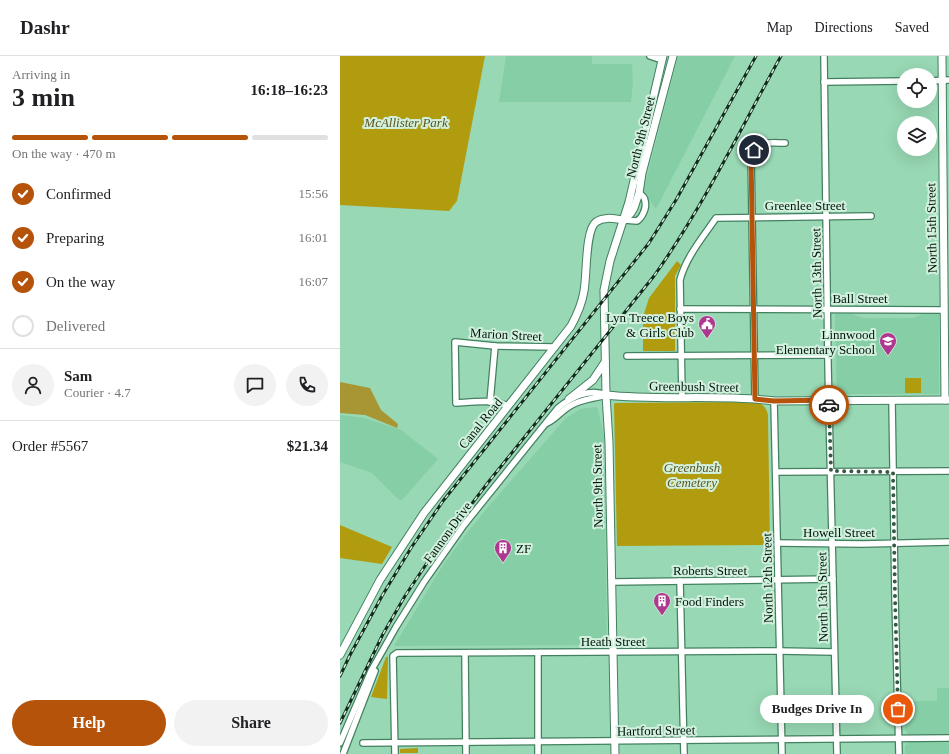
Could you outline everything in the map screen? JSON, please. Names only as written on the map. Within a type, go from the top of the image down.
[{"type":"main road","name":"North 9th Street","points":[[624,220],[631,213],[639,193],[642,173],[673,56]]},
{"type":"main road","name":"North 15th Street","points":[[942,56],[946,80],[944,310],[947,400]]},
{"type":"main road","name":"North 9th Street","points":[[615,754],[609,443],[606,395],[604,290],[610,262],[624,220],[663,58]]},
{"type":"main road","name":"Canal Road","points":[[340,655],[380,580],[429,507],[571,326],[580,305],[586,282],[591,228],[595,222],[606,218],[624,220]]},
{"type":"main road","points":[[569,399],[593,380],[606,362]]},
{"type":"main road","name":"Greenbush Street","points":[[606,395],[755,399],[774,401],[947,400]]},
{"type":"street","points":[[650,56],[663,58]]},
{"type":"street","name":"North 13th Street","points":[[824,56],[828,355],[837,754]]},
{"type":"street","points":[[824,82],[897,81]]},
{"type":"street","points":[[755,399],[751,156],[754,150],[765,143],[785,143]]},
{"type":"street","points":[[624,220],[637,221],[641,217],[646,203],[639,193]]},
{"type":"street","name":"Greenlee Street","points":[[680,309],[680,280],[682,271],[697,245],[716,218],[752,216],[871,216]]},
{"type":"street","points":[[680,309],[682,398]]},
{"type":"street","name":"Ball Street","points":[[680,309],[944,310]]},
{"type":"street","name":"Marion Street","points":[[490,402],[456,403],[455,342],[495,346],[555,347]]},
{"type":"street","points":[[495,346],[490,402],[508,406]]},
{"type":"street","points":[[626,356],[828,355]]},
{"type":"street","name":"Fannon Drive","points":[[340,743],[372,671],[396,627],[424,582],[460,532],[558,408],[569,399],[583,394],[599,392],[606,395]]},
{"type":"street","name":"Fannon Drive","points":[[547,423],[554,420],[578,401],[606,395]]},
{"type":"street","points":[[892,400],[899,754]]},
{"type":"street","name":"North 12th Street","points":[[774,401],[782,754]]},
{"type":"street","points":[[776,472],[949,471]]},
{"type":"street","name":"Howell Street","points":[[778,543],[832,544],[949,542]]},
{"type":"street","name":"Roberts Street","points":[[612,582],[833,579]]},
{"type":"street","points":[[680,581],[684,754]]},
{"type":"street","name":"Heath Street","points":[[394,743],[393,656],[397,653],[834,652]]},
{"type":"street","points":[[465,653],[466,754]]},
{"type":"street","points":[[538,653],[538,754]]},
{"type":"street","name":"Fannon Drive","points":[[343,754],[375,672],[377,663]]},
{"type":"street","name":"Hartford Street","points":[[363,744],[949,738]]},
{"type":"street","points":[[394,743],[395,754]]},
{"type":"shaded area","points":[[506,56],[592,56],[592,64],[632,64],[633,82],[631,102],[499,102]]},
{"type":"shaded area","points":[[678,56],[735,56],[656,209],[643,191]]},
{"type":"shaded area","points":[[835,314],[852,314],[863,318],[913,318],[923,314],[939,314],[939,394],[837,394]]},
{"type":"shaded area","points":[[340,382],[370,388],[381,410],[398,424],[397,428],[365,415],[340,413]]},
{"type":"shaded area","points":[[596,407],[598,409],[604,436],[607,645],[394,646],[443,565],[489,506],[565,419],[580,409]]},
{"type":"shaded area","points":[[340,415],[365,418],[401,430],[438,459],[402,500],[399,500],[372,473],[340,462]]},
{"type":"shaded area","points":[[937,688],[949,688],[949,754],[905,754],[905,746],[908,744],[907,731],[905,731],[904,701],[937,701]]},
{"type":"green space","name":"McAllister Park","points":[[340,56],[485,56],[457,201],[449,211],[340,205]]},
{"type":"green space","points":[[677,261],[681,265],[675,276],[675,351],[643,351],[643,317],[649,298]]},
{"type":"green space","points":[[905,378],[921,378],[921,393],[905,393]]},
{"type":"green space","name":"Greenbush Cemetery","points":[[759,403],[763,406],[768,415],[770,545],[617,546],[614,404]]},
{"type":"green space","points":[[340,525],[392,547],[382,564],[340,558]]},
{"type":"green space","points":[[386,657],[388,657],[387,699],[371,697]]},
{"type":"green space","points":[[418,748],[418,753],[400,753],[400,749]]},
{"type":"railway","points":[[340,676],[382,596],[411,548],[443,501],[649,243],[676,200],[756,56]]},
{"type":"railway","points":[[340,723],[383,634],[405,596],[431,557],[490,480],[654,276],[672,250],[705,196],[781,56]]},
{"type":"way so far","points":[[829,405],[831,471],[893,472],[898,709]]},
{"type":"place","name":"Lyn Treece Boys & Girls Club","points":[[707,339]]},
{"type":"place","name":"Linnwood Elementary School","points":[[888,356]]},
{"type":"place","name":"ZF","points":[[503,563]]},
{"type":"place","name":"Food Finders","points":[[662,616]]},
{"type":"place","name":"Budges Drive In","points":[[898,709]]},
{"type":"route","points":[[754,150],[751,156],[755,399],[774,401],[829,400],[829,405]]}]
